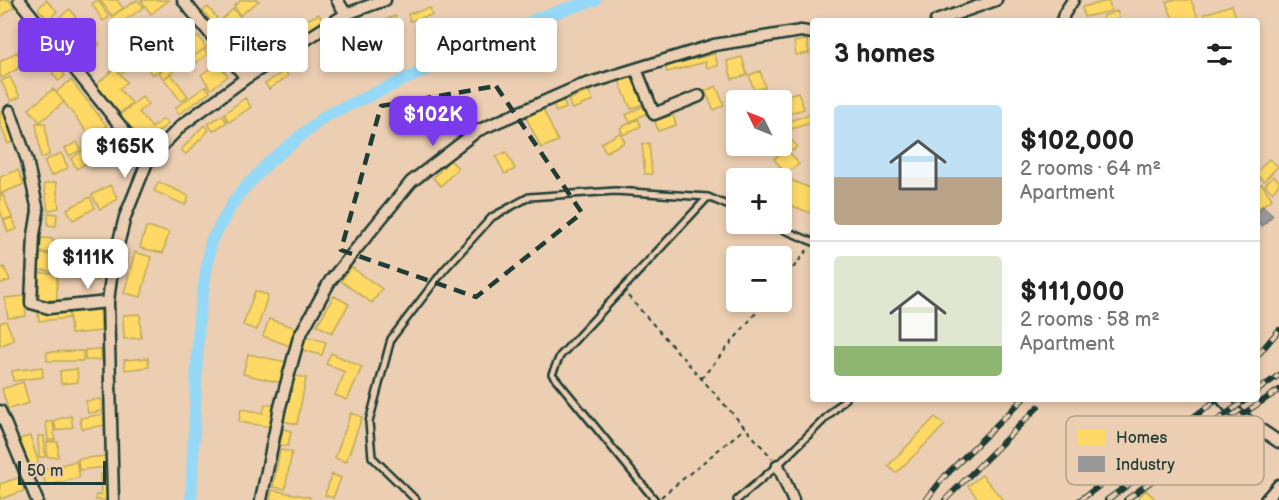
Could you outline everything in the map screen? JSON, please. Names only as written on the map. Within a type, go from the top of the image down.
[{"type":"street","points":[[19,0],[148,160]]},
{"type":"street","points":[[183,0],[246,78]]},
{"type":"street","points":[[337,0],[346,14]]},
{"type":"street","points":[[112,500],[108,302],[112,269],[125,217],[148,160],[182,125],[246,78],[346,14],[385,0]]},
{"type":"street","points":[[945,18],[996,0]]},
{"type":"street","points":[[1063,18],[1073,0]]},
{"type":"street","points":[[261,500],[280,407],[298,338],[330,281],[411,182],[477,131],[577,87],[714,45],[801,31],[810,32]]},
{"type":"street","points":[[636,69],[654,114],[699,96]]},
{"type":"street","points":[[10,111],[27,160],[38,211],[34,236],[31,303],[49,308],[108,302]]},
{"type":"street","points":[[1225,402],[1241,416]]},
{"type":"street","points":[[0,411],[37,500]]},
{"type":"street","points":[[1264,432],[1279,442]]},
{"type":"street","points":[[778,465],[793,500]]},
{"type":"street","points":[[1266,500],[1279,485]]},
{"type":"lane","points":[[416,500],[372,457],[369,422],[391,339],[444,270],[492,217],[529,197],[615,191],[708,197],[726,205]]},
{"type":"lane","points":[[656,500],[552,374],[560,356],[708,197]]},
{"type":"lane","points":[[792,234],[810,242]]},
{"type":"lane","points":[[737,500],[778,465],[842,402]]},
{"type":"path","points":[[792,269],[810,247]]},
{"type":"path","points":[[622,290],[778,465]]},
{"type":"path","points":[[701,379],[757,312]]},
{"type":"path","points":[[656,500],[745,428]]},
{"type":"highlighted area","points":[[496,86],[582,213],[476,297],[341,250],[381,106]]},
{"type":"building: Homes","points":[[0,0],[9,0],[14,7],[0,17]]},
{"type":"building: Homes","points":[[46,0],[57,11],[51,18],[47,18],[38,9]]},
{"type":"building: Homes","points":[[98,0],[109,17],[103,21],[92,4]]},
{"type":"building: Homes","points":[[100,0],[117,0],[123,8],[112,16]]},
{"type":"building: Homes","points":[[137,0],[144,7],[128,18],[113,18],[112,16]]},
{"type":"building: Homes","points":[[141,0],[169,0],[151,14]]},
{"type":"building: Homes","points":[[242,0],[259,1],[240,15],[234,6]]},
{"type":"building: Homes","points":[[1191,0],[1198,18],[1173,18],[1166,2]]},
{"type":"building: Homes","points":[[1109,1],[1111,11],[1084,17],[1082,7]]},
{"type":"building: Homes","points":[[1232,5],[1236,18],[1205,18],[1204,14]]},
{"type":"building: Homes","points":[[208,7],[217,18],[209,18],[203,11]]},
{"type":"building: Homes","points":[[430,8],[432,15],[410,21],[408,14]]},
{"type":"building: Homes","points":[[70,9],[76,18],[58,18]]},
{"type":"building: Homes","points":[[233,9],[241,18],[223,18]]},
{"type":"building: Homes","points":[[1117,11],[1119,18],[1103,18],[1103,16]]},
{"type":"building: Homes","points":[[319,14],[321,18],[320,24],[308,30],[308,19]]},
{"type":"building: Homes","points":[[199,36],[206,48],[195,55],[195,39]]},
{"type":"building: Homes","points":[[807,40],[809,53],[796,55],[794,42]]},
{"type":"building: Homes","points":[[204,49],[207,53],[195,63],[195,55]]},
{"type":"building: Homes","points":[[17,52],[18,54],[18,69],[2,78],[0,62]]},
{"type":"building: Homes","points":[[715,54],[718,66],[707,68],[706,62],[667,72],[665,66]]},
{"type":"building: Homes","points":[[742,57],[747,75],[732,79],[727,61]]},
{"type":"building: Homes","points":[[207,70],[225,72],[228,76],[211,89],[201,75]]},
{"type":"building: Homes","points":[[760,71],[765,87],[754,90],[749,75]]},
{"type":"building: Homes","points":[[52,72],[62,72],[65,76],[58,81]]},
{"type":"building: Homes","points":[[111,72],[118,72],[127,82],[119,89],[132,103],[120,113],[96,85]]},
{"type":"building: Homes","points":[[160,72],[172,72],[164,79]]},
{"type":"building: Homes","points":[[282,72],[286,72],[288,76],[269,89],[265,84]]},
{"type":"building: Homes","points":[[171,74],[188,96],[181,101],[164,79]]},
{"type":"building: Homes","points":[[634,75],[645,103],[631,109],[619,81]]},
{"type":"building: Homes","points":[[10,77],[20,97],[11,101],[1,81]]},
{"type":"building: Homes","points":[[71,80],[107,126],[91,137],[56,92]]},
{"type":"building: Homes","points":[[206,86],[210,92],[179,114],[175,108]]},
{"type":"building: Homes","points":[[716,86],[724,105],[714,110],[705,91]]},
{"type":"building: Homes","points":[[53,89],[64,102],[40,122],[29,109]]},
{"type":"building: Homes","points":[[589,91],[593,101],[572,109],[568,100]]},
{"type":"building: Homes","points":[[798,92],[804,109],[792,113],[792,94]]},
{"type":"building: Homes","points":[[142,97],[148,104],[139,112],[152,128],[163,119],[168,124],[144,144],[120,115]]},
{"type":"building: Homes","points":[[245,98],[251,107],[229,122],[224,114]]},
{"type":"building: Homes","points":[[563,100],[566,108],[556,112],[553,104]]},
{"type":"building: Homes","points":[[643,106],[647,113],[630,122],[626,115]]},
{"type":"building: Homes","points":[[543,109],[558,141],[541,148],[526,117]]},
{"type":"building: Homes","points":[[3,111],[15,141],[8,144],[0,123],[0,112]]},
{"type":"building: Homes","points":[[222,115],[227,122],[213,131],[208,124]]},
{"type":"building: Homes","points":[[673,115],[676,125],[658,131],[655,121]]},
{"type":"building: Homes","points":[[810,115],[810,123],[792,129],[792,120]]},
{"type":"building: Homes","points":[[638,119],[641,126],[623,135],[620,128]]},
{"type":"building: Homes","points":[[36,123],[45,123],[49,155],[41,158]]},
{"type":"building: Homes","points":[[204,125],[209,130],[186,154],[181,150]]},
{"type":"building: Homes","points":[[620,133],[625,142],[606,152],[601,143]]},
{"type":"building: Homes","points":[[112,135],[126,150],[119,157],[105,142]]},
{"type":"building: Homes","points":[[792,141],[797,146],[792,150]]},
{"type":"building: Homes","points":[[77,142],[81,150],[69,156],[65,148]]},
{"type":"building: Homes","points":[[103,143],[108,151],[99,158],[93,149]]},
{"type":"building: Homes","points":[[649,143],[652,174],[645,174],[642,144]]},
{"type":"building: Homes","points":[[87,148],[94,158],[77,169],[71,159]]},
{"type":"building: Homes","points":[[506,152],[515,169],[505,174],[496,157]]},
{"type":"building: Homes","points":[[61,153],[68,168],[51,176],[44,161]]},
{"type":"building: Homes","points":[[792,155],[799,164],[792,169],[781,168],[774,159],[778,156]]},
{"type":"building: Homes","points":[[1269,159],[1278,166],[1264,181],[1260,178],[1260,169]]},
{"type":"building: Homes","points":[[450,160],[458,168],[441,186],[433,178]]},
{"type":"building: Homes","points":[[18,170],[24,184],[0,194],[0,177]]},
{"type":"building: Homes","points":[[1273,176],[1279,184],[1272,192],[1265,185]]},
{"type":"building: Homes","points":[[792,181],[810,188],[810,213],[792,206]]},
{"type":"building: Homes","points":[[56,182],[59,208],[48,210],[44,184]]},
{"type":"building: Homes","points":[[159,182],[189,196],[185,205],[154,191]]},
{"type":"building: Homes","points":[[1262,184],[1272,199],[1260,207],[1260,185]]},
{"type":"building: Homes","points":[[110,185],[118,199],[100,209],[92,195]]},
{"type":"building: Homes","points":[[3,195],[12,217],[4,220],[0,211],[0,196]]},
{"type":"building: Homes","points":[[90,197],[95,208],[73,220],[67,209]]},
{"type":"building: Homes","points":[[48,213],[57,214],[56,226],[48,225]]},
{"type":"building: Homes","points":[[12,217],[17,229],[8,232],[4,221]]},
{"type":"building: Homes","points":[[146,227],[169,232],[163,253],[140,248]]},
{"type":"building: Homes","points":[[41,238],[53,239],[52,253],[40,252]]},
{"type":"building: Homes","points":[[135,252],[151,257],[141,297],[124,293]]},
{"type":"building: Homes","points":[[40,254],[56,255],[55,271],[39,270]]},
{"type":"building: Homes","points":[[83,256],[103,262],[98,281],[78,276]]},
{"type":"building: Homes","points":[[4,267],[10,280],[0,284],[0,269]]},
{"type":"building: Homes","points":[[351,267],[382,289],[372,303],[341,281]]},
{"type":"building: Homes","points":[[39,273],[57,273],[57,300],[39,300]]},
{"type":"building: Homes","points":[[255,291],[268,295],[257,330],[243,325]]},
{"type":"building: Homes","points":[[24,296],[26,316],[8,318],[5,298]]},
{"type":"building: Homes","points":[[334,296],[349,304],[332,333],[317,325]]},
{"type":"building: Homes","points":[[100,309],[101,331],[71,334],[69,311]]},
{"type":"building: Homes","points":[[68,310],[69,318],[39,321],[38,313]]},
{"type":"building: Homes","points":[[140,314],[141,338],[124,339],[123,315]]},
{"type":"building: Homes","points":[[269,319],[296,328],[290,346],[263,336]]},
{"type":"building: Homes","points":[[6,321],[14,340],[0,346],[0,323]]},
{"type":"building: Homes","points":[[305,336],[326,342],[322,355],[302,350]]},
{"type":"building: Homes","points":[[101,349],[101,360],[85,360],[85,350]]},
{"type":"building: Homes","points":[[83,351],[83,361],[47,361],[47,352]]},
{"type":"building: Homes","points":[[331,353],[362,367],[347,400],[335,395],[345,372],[326,364]]},
{"type":"building: Homes","points":[[248,354],[286,362],[282,383],[243,374]]},
{"type":"building: Homes","points":[[148,358],[149,367],[125,370],[124,360]]},
{"type":"building: Homes","points":[[42,367],[43,377],[13,381],[12,371]]},
{"type":"building: Homes","points":[[77,369],[78,382],[61,384],[60,371]]},
{"type":"building: Homes","points":[[292,375],[306,378],[297,424],[283,421]]},
{"type":"building: Homes","points":[[23,382],[29,403],[8,409],[2,389]]},
{"type":"building: Homes","points":[[101,399],[102,411],[88,413],[86,401]]},
{"type":"building: Homes","points":[[265,404],[275,405],[271,427],[239,422],[241,409],[263,413]]},
{"type":"building: Homes","points":[[351,413],[362,417],[346,462],[335,458]]},
{"type":"building: Homes","points":[[104,414],[106,425],[82,429],[80,418]]},
{"type":"building: Homes","points":[[71,416],[73,427],[56,431],[54,420]]},
{"type":"building: Homes","points":[[935,417],[945,425],[896,473],[888,466]]},
{"type":"building: Homes","points":[[46,422],[53,422],[55,440],[48,440]]},
{"type":"building: Homes","points":[[283,429],[291,431],[288,446],[280,445]]},
{"type":"building: Homes","points":[[30,436],[39,464],[30,467],[19,439]]},
{"type":"building: Homes","points":[[38,436],[44,436],[45,457],[39,457]]},
{"type":"building: Homes","points":[[47,442],[58,442],[58,457],[47,457]]},
{"type":"building: Homes","points":[[280,450],[292,452],[285,489],[273,487]]},
{"type":"building: Homes","points":[[105,456],[106,467],[79,470],[78,459]]},
{"type":"building: Homes","points":[[76,461],[80,477],[46,486],[42,470]]},
{"type":"building: Homes","points":[[100,474],[107,474],[108,500],[96,500],[96,495],[101,495]]},
{"type":"building: Homes","points":[[332,474],[341,478],[333,498],[325,495]]},
{"type":"building: Homes","points":[[982,475],[1003,500],[979,500],[968,486]]},
{"type":"building: Homes","points":[[20,477],[24,491],[0,499],[0,484]]},
{"type":"building: Homes","points":[[272,490],[310,497],[309,500],[270,500]]},
{"type":"building: Homes","points":[[1146,490],[1156,500],[1138,498]]},
{"type":"building: Industry","points":[[1263,206],[1273,215],[1262,226],[1260,224],[1260,209]]},
{"type":"waterway","points":[[191,500],[199,316],[211,241],[237,196],[270,161],[325,116],[541,17],[595,0]]},
{"type":"railway","points":[[1260,352],[1279,330]]},
{"type":"railway","points":[[1260,389],[1279,375]]},
{"type":"railway","points":[[1240,416],[1279,390]]},
{"type":"railway","points":[[926,500],[944,477],[1020,402]]},
{"type":"railway","points":[[1195,416],[1214,402]]},
{"type":"railway","points":[[1223,416],[1243,402]]},
{"type":"railway","points":[[945,500],[1038,407]]},
{"type":"railway","points":[[1080,500],[1100,485]]},
{"type":"railway","points":[[1107,500],[1128,485]]},
{"type":"railway","points":[[1126,500],[1146,485]]}]
